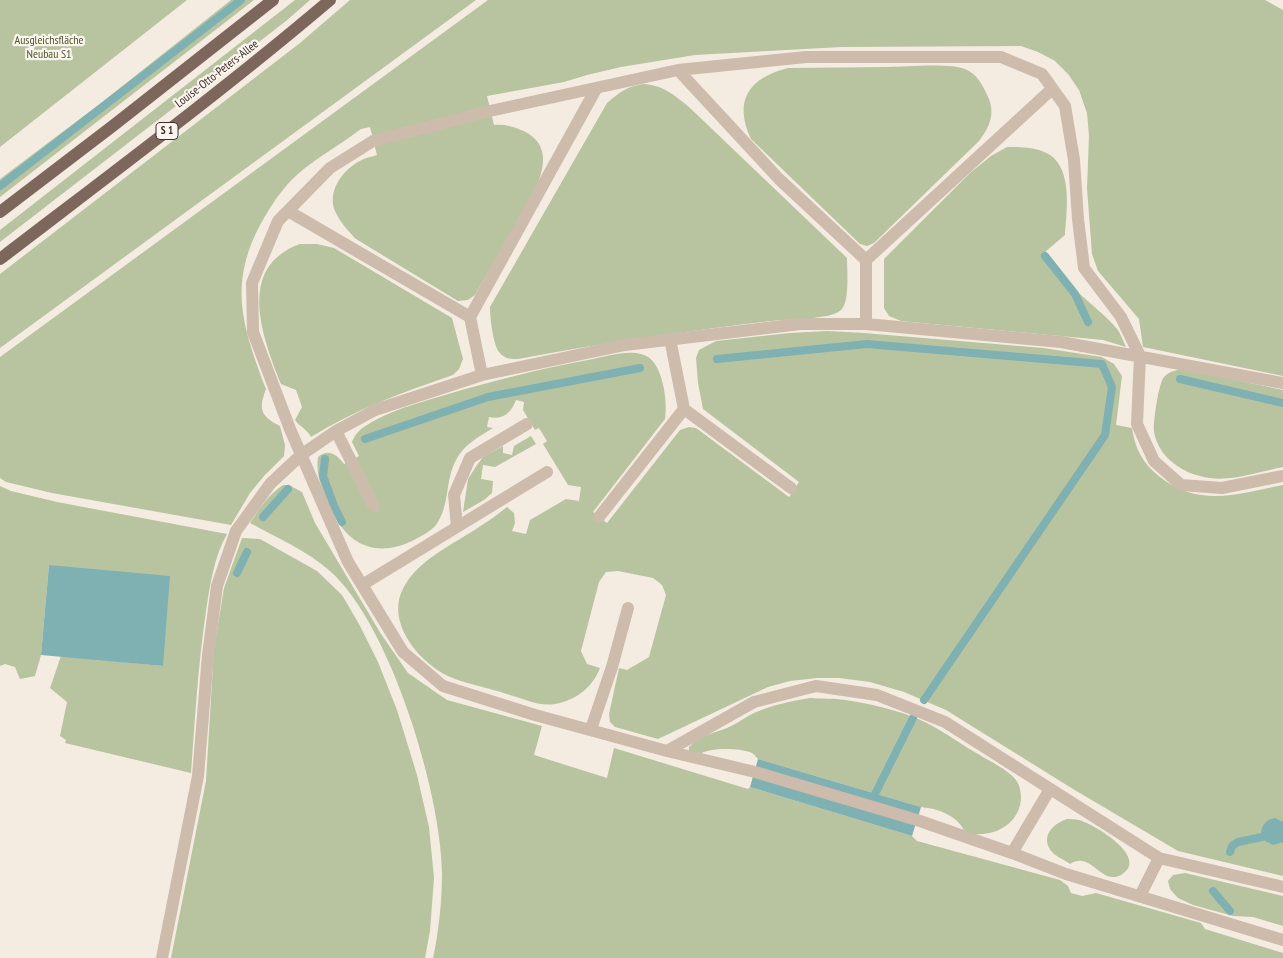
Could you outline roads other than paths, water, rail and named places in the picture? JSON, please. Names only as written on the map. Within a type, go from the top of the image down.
[{"type":"main road","name":"Louise-Otto-Peters-Allee","points":[[0,212],[273,0]]},
{"type":"main road","name":"Louise-Otto-Peters-Allee","points":[[0,259],[134,157],[295,30],[330,0]]},
{"type":"lane","points":[[1283,476],[1222,488],[1181,485],[1154,461],[1138,424],[1140,356],[1121,317],[1084,268],[1074,160],[1065,106],[1042,74],[1001,56],[806,58],[678,70],[490,112],[373,141],[330,168],[278,221],[252,283],[253,332],[301,455],[348,562],[404,652],[443,686],[535,715],[764,775],[917,820],[1066,874],[1283,940]]},
{"type":"lane","points":[[678,70],[779,179],[866,260],[866,324]]},
{"type":"lane","points":[[482,375],[470,317],[596,89]]},
{"type":"lane","points":[[866,260],[1052,89]]},
{"type":"lane","points":[[288,211],[470,317]]},
{"type":"lane","points":[[162,958],[198,776],[208,655],[217,586],[236,531],[270,484],[301,455],[336,431],[375,410],[482,375],[625,345],[800,324],[866,324],[1061,342],[1283,384]]},
{"type":"lane","points":[[670,339],[684,410],[791,488]]},
{"type":"lane","points":[[599,517],[684,410]]},
{"type":"lane","points":[[457,527],[454,495],[470,458],[527,424]]},
{"type":"lane","points":[[336,431],[374,507]]},
{"type":"lane","points":[[362,585],[547,472]]},
{"type":"lane","points":[[592,729],[612,668],[628,608]]},
{"type":"lane","points":[[667,751],[754,702],[816,686],[877,695],[945,722],[1159,858],[1283,887]]},
{"type":"lane","points":[[1012,853],[1050,790]]},
{"type":"lane","points":[[1140,896],[1159,858]]},
{"type":"water","points":[[49,565],[170,576],[163,666],[41,655]]},
{"type":"water","points":[[758,759],[921,807],[912,836],[750,787]]},
{"type":"water","points":[[1275,818],[1283,822],[1283,842],[1273,845],[1265,841],[1261,833],[1265,823]]},
{"type":"waterway","points":[[0,186],[241,0]]},
{"type":"waterway","points":[[1045,256],[1075,294],[1088,322]]},
{"type":"waterway","points":[[717,359],[867,344],[1102,364],[1112,387],[1105,435],[924,700]]},
{"type":"waterway","points":[[365,439],[488,397],[640,368]]},
{"type":"waterway","points":[[1180,379],[1283,403]]},
{"type":"waterway","points":[[325,459],[323,476],[342,522]]},
{"type":"waterway","points":[[263,517],[288,489]]},
{"type":"waterway","points":[[237,573],[247,552]]},
{"type":"waterway","points":[[875,794],[913,718]]},
{"type":"waterway","points":[[1230,852],[1232,846],[1238,842],[1262,837]]},
{"type":"waterway","points":[[1213,891],[1230,911]]},
{"type":"park label","name":"Ausgleichsfläche Neubau S1","points":[[49,48]]}]
